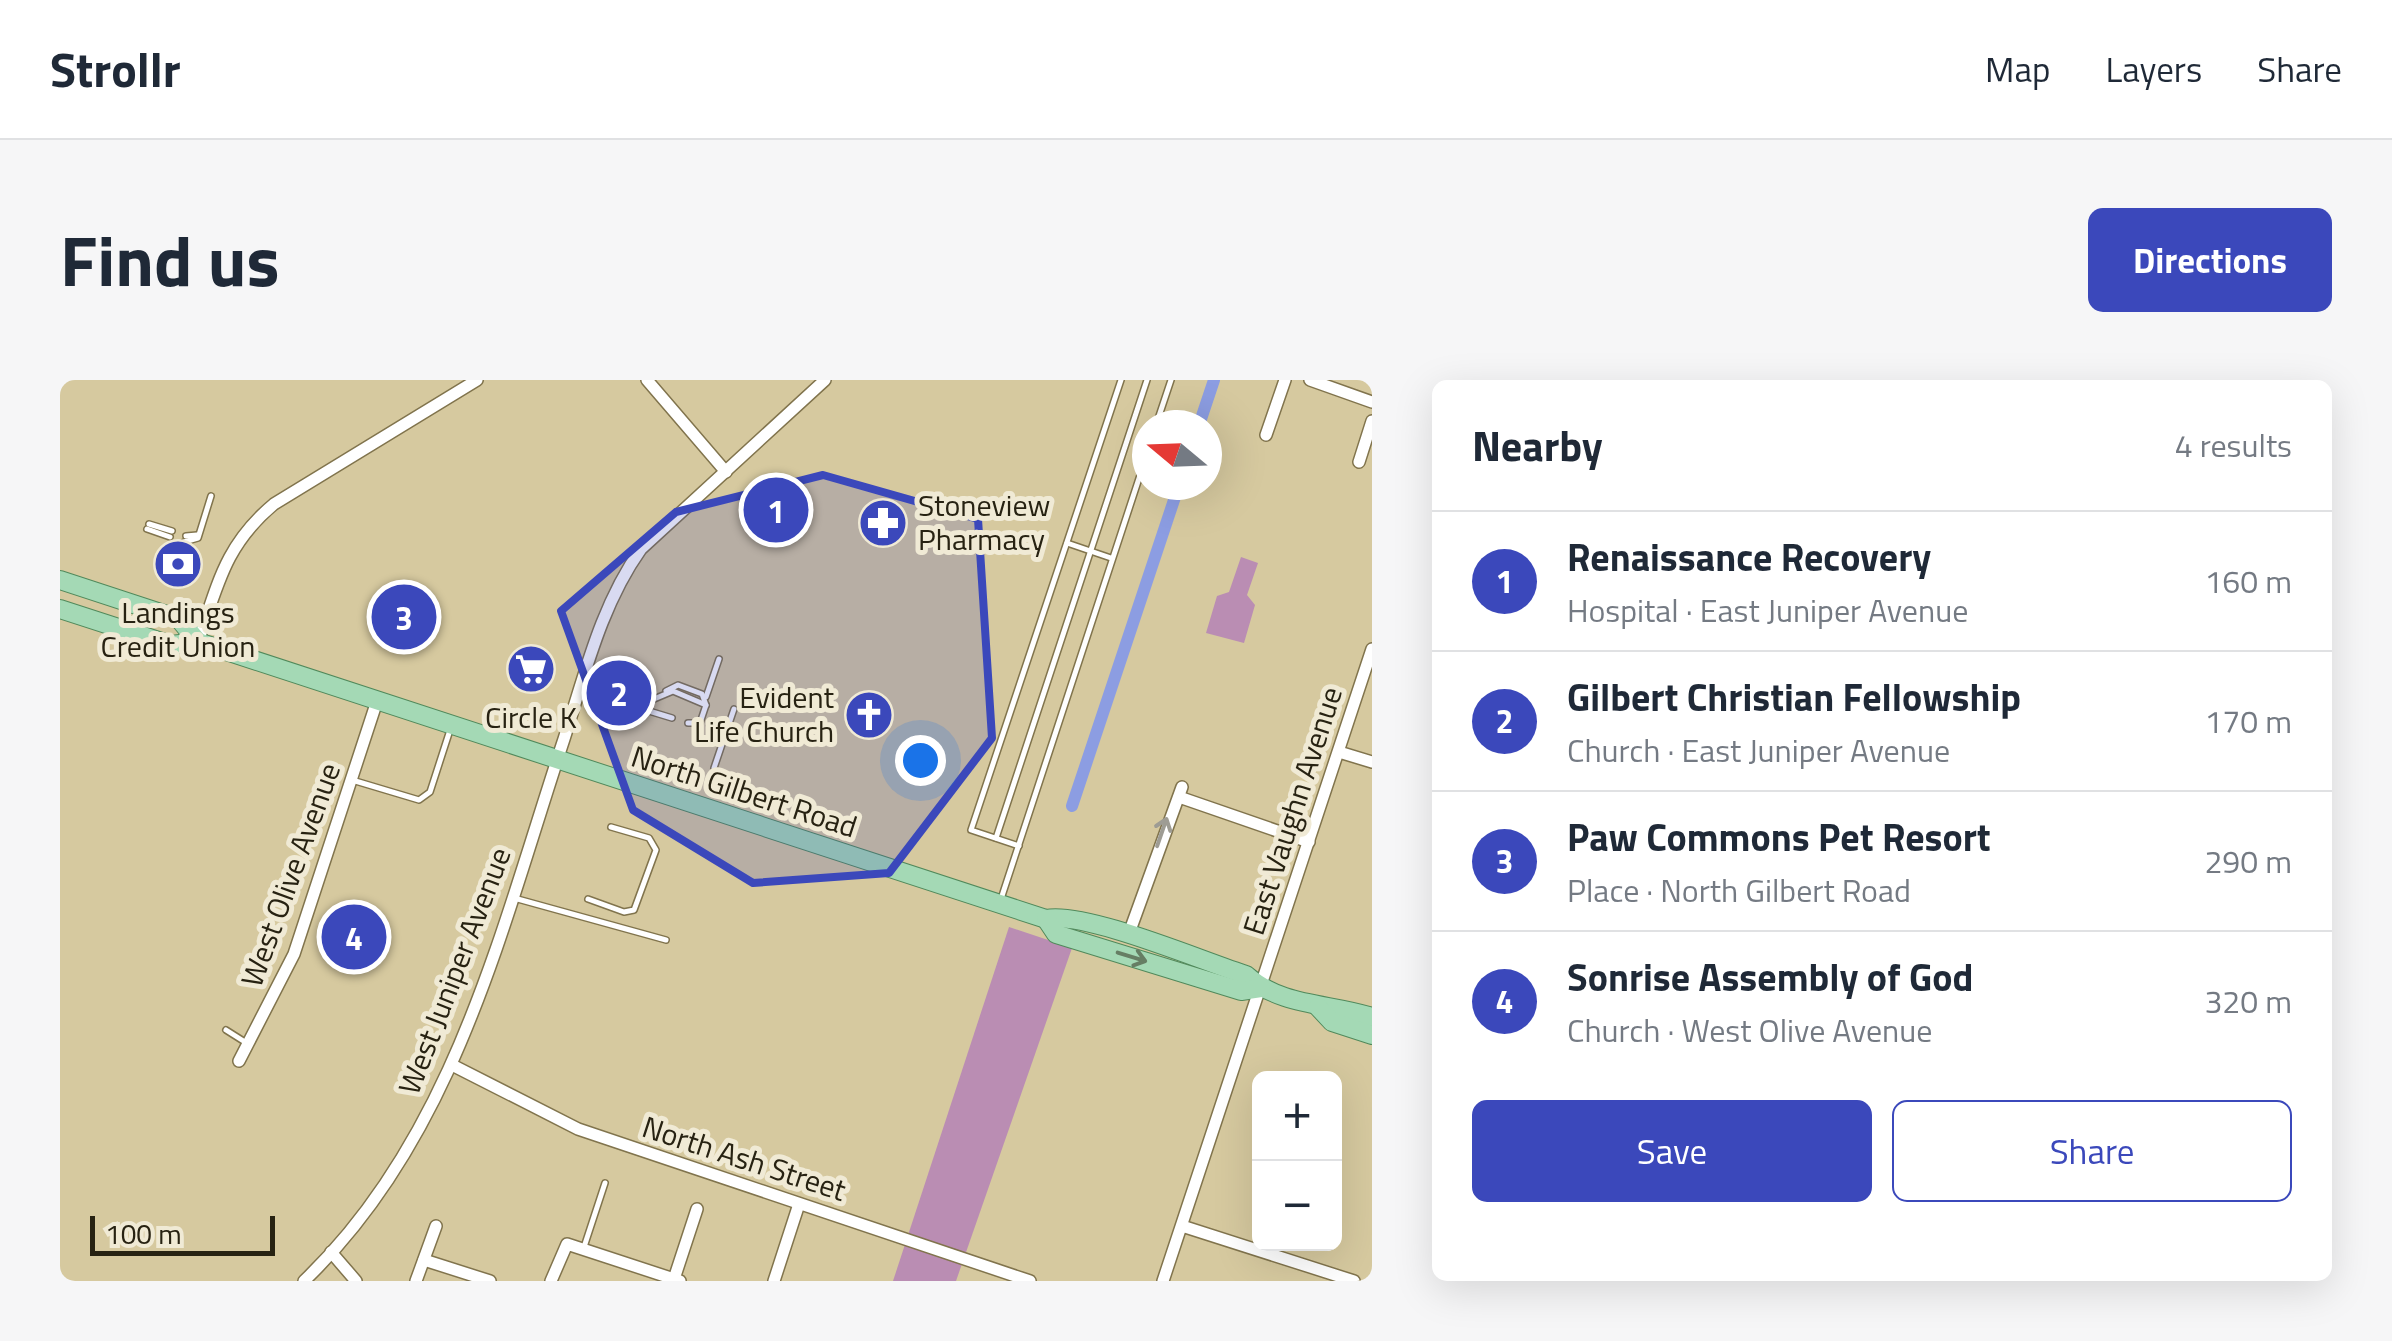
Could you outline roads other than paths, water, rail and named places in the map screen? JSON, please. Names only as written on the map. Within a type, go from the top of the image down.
[{"type":"main road","name":"North Gilbert Road","points":[[60,580],[179,620],[198,642]]},
{"type":"main road","name":"North Gilbert Road","points":[[60,609],[171,645],[198,642],[1046,919],[1063,916],[1128,936],[1246,975],[1260,988],[1318,1007],[1339,1006],[1372,1017]]},
{"type":"main road","name":"North Gilbert Road","points":[[1046,919],[1056,934],[1241,991],[1260,988]]},
{"type":"main road","name":"North Gilbert Road","points":[[1318,1007],[1332,1022],[1372,1035]]},
{"type":"street","points":[[198,642],[227,556],[251,523],[274,504],[477,380]]},
{"type":"street","name":"West Juniper Avenue","points":[[310,1279],[388,1181],[452,1064],[623,574],[641,550],[825,380]]},
{"type":"street","points":[[1266,435],[1284,380]]},
{"type":"street","points":[[1310,380],[1372,402]]},
{"type":"street","points":[[654,382],[726,472]]},
{"type":"street","points":[[1359,462],[1372,420]]},
{"type":"street","name":"East Vaughn Avenue","points":[[1163,1281],[1372,649]]},
{"type":"street","name":"West Olive Avenue","points":[[239,1061],[294,954],[378,700]]},
{"type":"street","points":[[1340,752],[1372,762]]},
{"type":"street","points":[[1128,936],[1168,816],[1180,792],[1310,842]]},
{"type":"street","name":"North Ash Street","points":[[452,1064],[578,1129],[1030,1281]]},
{"type":"street","points":[[774,1281],[799,1204]]},
{"type":"street","points":[[550,1281],[568,1244],[677,1280],[697,1209]]},
{"type":"street","points":[[416,1281],[436,1226]]},
{"type":"street","points":[[1182,1226],[1354,1281]]},
{"type":"street","points":[[331,1252],[356,1281]]},
{"type":"street","points":[[424,1260],[490,1281]]},
{"type":"lane","points":[[1018,846],[972,830],[1121,380]]},
{"type":"lane","points":[[996,838],[1147,380]]},
{"type":"lane","points":[[1161,410],[1171,380]]},
{"type":"lane","points":[[185,539],[194,542],[200,533],[211,496]]},
{"type":"lane","points":[[1000,904],[1132,500]]},
{"type":"lane","points":[[148,527],[171,534]]},
{"type":"lane","points":[[1067,543],[1113,558]]},
{"type":"lane","points":[[688,723],[700,723],[719,659]]},
{"type":"lane","points":[[654,699],[666,691],[706,701]]},
{"type":"lane","points":[[714,768],[734,709]]},
{"type":"lane","points":[[650,711],[672,718]]},
{"type":"lane","points":[[352,780],[420,800],[430,792],[452,725]]},
{"type":"lane","points":[[588,899],[624,912],[634,910],[656,850],[649,838],[611,827]]},
{"type":"lane","points":[[511,897],[666,940]]},
{"type":"lane","points":[[226,1030],[250,1044]]},
{"type":"lane","points":[[583,1250],[606,1183]]},
{"type":"waterway","points":[[1204,410],[1214,380]]},
{"type":"waterway","points":[[1072,806],[1174,500]]},
{"type":"place","name":"Renaissance Recovery","points":[[776,510]]},
{"type":"place","name":"Stoneview Pharmacy","points":[[883,523]]},
{"type":"place","name":"Landings Credit Union","points":[[178,564]]},
{"type":"place","name":"Paw Commons Pet Resort","points":[[404,617]]},
{"type":"place","name":"Circle K","points":[[531,669]]},
{"type":"place","name":"Gilbert Christian Fellowship","points":[[619,693]]},
{"type":"place","name":"Evident Life Church","points":[[869,715]]},
{"type":"place","name":"Sonrise Assembly of God","points":[[354,937]]}]
